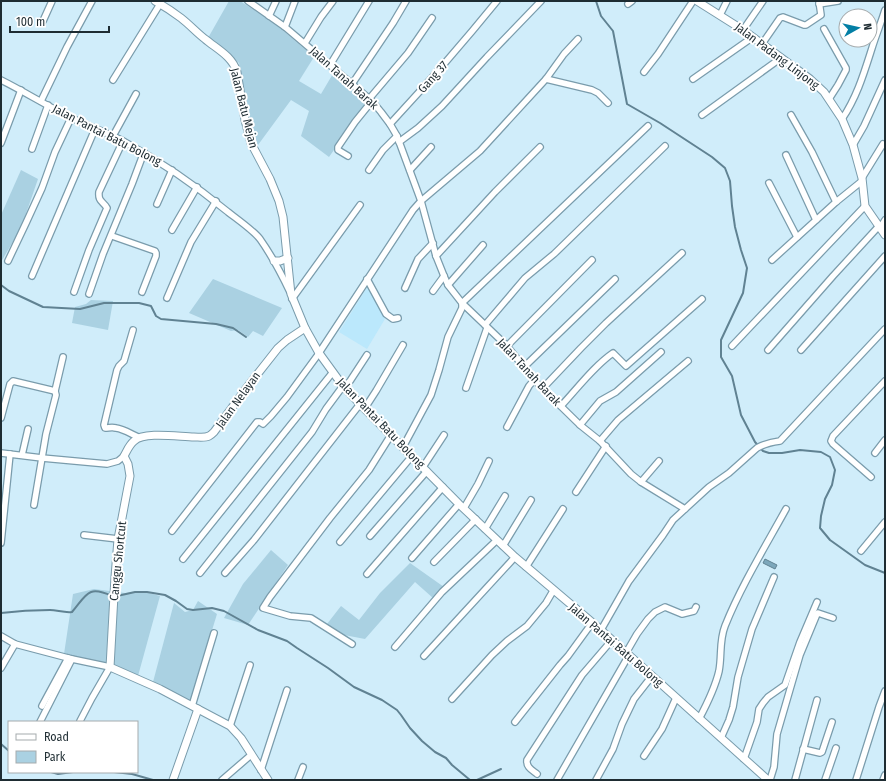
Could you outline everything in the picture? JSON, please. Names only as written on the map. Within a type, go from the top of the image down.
[{"type":"street","points":[[43,21],[52,1]]},
{"type":"street","points":[[41,101],[92,1]]},
{"type":"street","name":"Jalan Tanah Barak","points":[[248,1],[255,3],[269,16],[305,43],[370,100],[390,124],[398,139],[421,200],[436,256],[444,276],[448,285],[462,303],[507,346],[534,380],[580,425],[606,446],[631,474],[641,482],[685,509]]},
{"type":"street","points":[[269,16],[276,1]]},
{"type":"street","points":[[285,27],[295,1]]},
{"type":"street","points":[[305,43],[333,1]]},
{"type":"street","points":[[330,65],[369,1]]},
{"type":"street","points":[[352,84],[406,1]]},
{"type":"street","name":"Gang 37","points":[[390,124],[475,29],[497,1]]},
{"type":"street","points":[[369,170],[383,150],[398,139],[418,128],[442,106],[541,1]]},
{"type":"street","points":[[644,72],[658,54],[693,1]]},
{"type":"street","name":"Jalan Padang Linjong","points":[[697,1],[753,37],[810,79],[824,92],[842,119],[853,145],[862,180],[866,206],[885,235]]},
{"type":"street","points":[[720,15],[727,1]]},
{"type":"street","points":[[743,30],[763,1]]},
{"type":"street","points":[[762,44],[780,18],[783,17],[801,25],[806,25],[821,15],[819,3],[838,1]]},
{"type":"street","points":[[113,80],[158,3]]},
{"type":"street","name":"Jalan Batu Mejan","points":[[158,3],[180,17],[206,40],[222,51],[236,67],[245,120],[251,143],[270,179],[279,201],[283,217],[292,296]]},
{"type":"street","points":[[842,119],[849,110],[869,61],[885,10]]},
{"type":"street","points":[[348,156],[338,150],[338,148],[370,100],[408,53],[432,18]]},
{"type":"street","points":[[824,29],[846,68],[829,99]]},
{"type":"street","points":[[693,79],[753,37]]},
{"type":"street","points":[[172,531],[257,422],[263,424],[291,392],[319,353],[407,218],[421,200],[480,151],[546,79],[564,54],[578,39]]},
{"type":"street","points":[[702,115],[781,58]]},
{"type":"street","points":[[546,79],[592,90],[598,93],[608,103]]},
{"type":"street","name":"Jalan Pantai Batu Bolong","points":[[1,80],[71,118],[113,136],[144,152],[197,187],[245,225],[259,238],[274,261],[292,296],[305,328],[319,353],[344,387],[496,540],[553,591],[601,630],[769,780]]},
{"type":"street","points":[[853,145],[864,126],[885,80]]},
{"type":"street","points":[[1,143],[21,90]]},
{"type":"street","points":[[113,136],[136,94]]},
{"type":"street","points":[[32,148],[48,105]]},
{"type":"street","points":[[791,115],[812,152],[836,202]]},
{"type":"street","points":[[8,261],[36,202],[55,152],[71,118]]},
{"type":"street","points":[[403,447],[431,394],[448,337],[462,308],[462,303],[648,126]]},
{"type":"street","points":[[32,276],[95,129]]},
{"type":"street","points":[[74,292],[89,250],[107,208],[100,201],[99,192],[123,141]]},
{"type":"street","points":[[772,260],[862,180],[882,144]]},
{"type":"street","points":[[466,388],[486,326],[525,278],[554,254],[665,146]]},
{"type":"street","points":[[410,170],[431,147]]},
{"type":"street","points":[[436,256],[495,192],[540,147]]},
{"type":"street","points":[[89,294],[144,152]]},
{"type":"street","points":[[786,155],[816,220]]},
{"type":"street","points":[[157,204],[172,170]]},
{"type":"street","points":[[769,183],[798,237]]},
{"type":"street","points":[[172,230],[197,187]]},
{"type":"street","points":[[167,298],[191,242],[216,201]]},
{"type":"street","points":[[292,296],[360,205]]},
{"type":"street","points":[[732,346],[866,206]]},
{"type":"street","points":[[768,350],[885,220]]},
{"type":"street","points":[[112,236],[156,253],[142,292]]},
{"type":"street","points":[[404,288],[418,259],[433,243]]},
{"type":"street","points":[[448,285],[484,245]]},
{"type":"street","points":[[543,388],[606,323],[682,253]]},
{"type":"street","points":[[801,350],[885,256]]},
{"type":"street","points":[[274,261],[280,262],[288,258]]},
{"type":"street","points":[[507,346],[592,260]]},
{"type":"street","points":[[433,290],[444,276]]},
{"type":"street","points":[[368,279],[386,314],[393,319],[398,318]]},
{"type":"street","points":[[524,367],[615,279]]},
{"type":"street","points":[[561,406],[607,357],[613,353],[626,366],[702,299]]},
{"type":"street","name":"Jalan Nelayan","points":[[138,437],[146,435],[183,437],[208,436],[214,432],[278,348],[305,328]]},
{"type":"street","points":[[601,630],[629,581],[673,520],[710,487],[759,447],[780,441],[885,329]]},
{"type":"street","points":[[1,453],[107,464],[118,461],[124,456],[131,443],[138,437],[121,429],[105,428],[104,425],[117,370],[124,361],[133,330]]},
{"type":"street","points":[[225,573],[254,540],[362,406],[403,345]]},
{"type":"street","points":[[580,425],[600,401],[616,392],[660,352]]},
{"type":"street","points":[[200,573],[312,432],[326,409],[350,381],[367,355]]},
{"type":"street","points":[[34,505],[46,434],[56,395],[55,391],[63,357]]},
{"type":"street","points":[[600,441],[618,420],[688,361]]},
{"type":"street","points":[[183,559],[333,372]]},
{"type":"street","points":[[507,427],[529,386],[534,380]]},
{"type":"street","points":[[1,418],[10,384],[13,381],[55,391]]},
{"type":"street","points":[[871,477],[831,441],[833,436],[885,381]]},
{"type":"street","points":[[22,455],[28,429]]},
{"type":"street","points":[[352,644],[311,618],[290,616],[263,608],[330,518],[369,470],[391,435]]},
{"type":"street","points":[[370,536],[425,469],[444,436]]},
{"type":"street","points":[[875,453],[885,440]]},
{"type":"street","points":[[576,492],[606,446]]},
{"type":"street","points":[[1,543],[10,454]]},
{"type":"street","name":"Canggu Shortcut","points":[[110,667],[118,539],[130,476],[128,464],[124,456]]},
{"type":"street","points":[[340,542],[412,456]]},
{"type":"street","points":[[641,482],[659,461]]},
{"type":"street","points":[[412,558],[462,506],[478,484],[489,462]]},
{"type":"street","points":[[367,574],[443,487]]},
{"type":"street","points":[[485,529],[505,496]]},
{"type":"street","points":[[503,546],[531,500]]},
{"type":"street","points":[[526,567],[563,509]]},
{"type":"street","points":[[699,719],[706,706],[719,670],[721,638],[748,578],[786,509]]},
{"type":"street","points":[[434,562],[476,519]]},
{"type":"street","points":[[861,551],[885,522]]},
{"type":"street","points":[[84,535],[118,539]]},
{"type":"street","points":[[395,647],[442,592],[496,540]]},
{"type":"street","points":[[424,656],[515,557]]},
{"type":"street","points":[[721,738],[733,707],[738,677],[752,629],[774,578]]},
{"type":"street","points":[[452,699],[492,655],[507,641],[527,626],[546,603],[553,591]]},
{"type":"street","points":[[744,759],[757,722],[759,709],[768,696],[785,685],[800,642],[818,602]]},
{"type":"street","points":[[557,780],[637,634],[655,612],[664,607],[682,614],[694,611],[696,607]]},
{"type":"street","points":[[769,780],[775,762],[777,734],[800,655],[817,614],[818,613],[833,618]]},
{"type":"street","points":[[516,722],[592,623]]},
{"type":"street","points":[[173,780],[195,708],[214,633]]},
{"type":"street","points":[[1,636],[15,644],[110,667],[160,689],[230,726],[241,738],[268,780]]},
{"type":"street","points":[[537,774],[528,766],[527,760],[582,675],[612,640]]},
{"type":"street","points":[[1,668],[15,644]]},
{"type":"street","points":[[42,706],[70,658]]},
{"type":"street","points":[[40,721],[70,658]]},
{"type":"street","points":[[230,726],[250,665]]},
{"type":"street","points":[[80,721],[110,667]]},
{"type":"street","points":[[596,780],[612,749],[634,699],[652,676]]},
{"type":"street","points":[[261,770],[287,690]]},
{"type":"street","points":[[856,780],[885,691]]},
{"type":"street","points":[[644,756],[662,729],[676,698]]},
{"type":"street","points":[[795,780],[817,700]]},
{"type":"street","points":[[803,748],[820,753],[822,752],[832,722]]},
{"type":"street","points":[[825,780],[836,748]]},
{"type":"street","points":[[222,780],[251,755]]},
{"type":"street","points":[[298,780],[303,767]]},
{"type":"street","points":[[883,780],[885,775]]},
{"type":"shaded area","points":[[368,286],[385,319],[367,349],[339,332]]},
{"type":"shaded area","points":[[765,559],[777,565],[775,569],[763,563]]},
{"type":"green space","points":[[229,1],[240,1],[273,22],[314,57],[299,81],[321,94],[334,72],[368,102],[329,157],[301,136],[309,111],[291,100],[258,145],[253,142],[239,63],[208,38]]},
{"type":"green space","points":[[21,170],[38,179],[21,228],[1,262],[1,215]]},
{"type":"green space","points":[[213,279],[282,308],[263,336],[253,331],[248,337],[238,330],[231,331],[189,313]]},
{"type":"green space","points":[[91,300],[113,301],[108,330],[72,323],[75,307],[86,304]]},
{"type":"green space","points":[[271,550],[288,565],[248,625],[224,618],[243,584]]},
{"type":"green space","points":[[410,563],[444,587],[433,598],[415,582],[365,639],[344,635],[327,624],[341,606],[359,620],[380,593]]},
{"type":"green space","points":[[94,589],[125,593],[142,591],[160,596],[138,676],[114,665],[64,654],[73,594]]},
{"type":"green space","points":[[198,601],[217,614],[190,702],[153,682],[174,603],[185,612],[193,610]]},
{"type":"waterway","points":[[596,1],[601,16],[613,31],[627,104],[660,123],[712,157],[725,168],[730,181],[735,227],[747,268],[743,293],[721,340],[721,357],[732,376],[741,415],[755,442],[763,451],[769,453],[782,453],[800,450],[821,452],[830,457],[835,470],[832,485],[825,499],[820,528],[830,540],[865,565],[885,573]]},
{"type":"waterway","points":[[1,285],[9,291],[43,307],[80,309],[104,303],[139,303],[151,306],[156,316],[161,319],[216,324],[233,328],[246,337]]},
{"type":"waterway","points":[[1,613],[44,610],[72,612],[85,596],[93,591],[98,591],[112,596]]},
{"type":"waterway","points":[[117,596],[135,592],[165,595],[187,609],[193,610],[212,608],[224,611],[258,630],[287,641],[354,687],[382,700],[397,710],[422,741],[435,752],[446,758],[470,780]]},
{"type":"waterway","points":[[1,744],[8,750]]},
{"type":"waterway","points":[[477,780],[501,769]]},
{"type":"waterway","points":[[54,773],[66,773]]},
{"type":"waterway","points":[[123,773],[153,780]]}]
